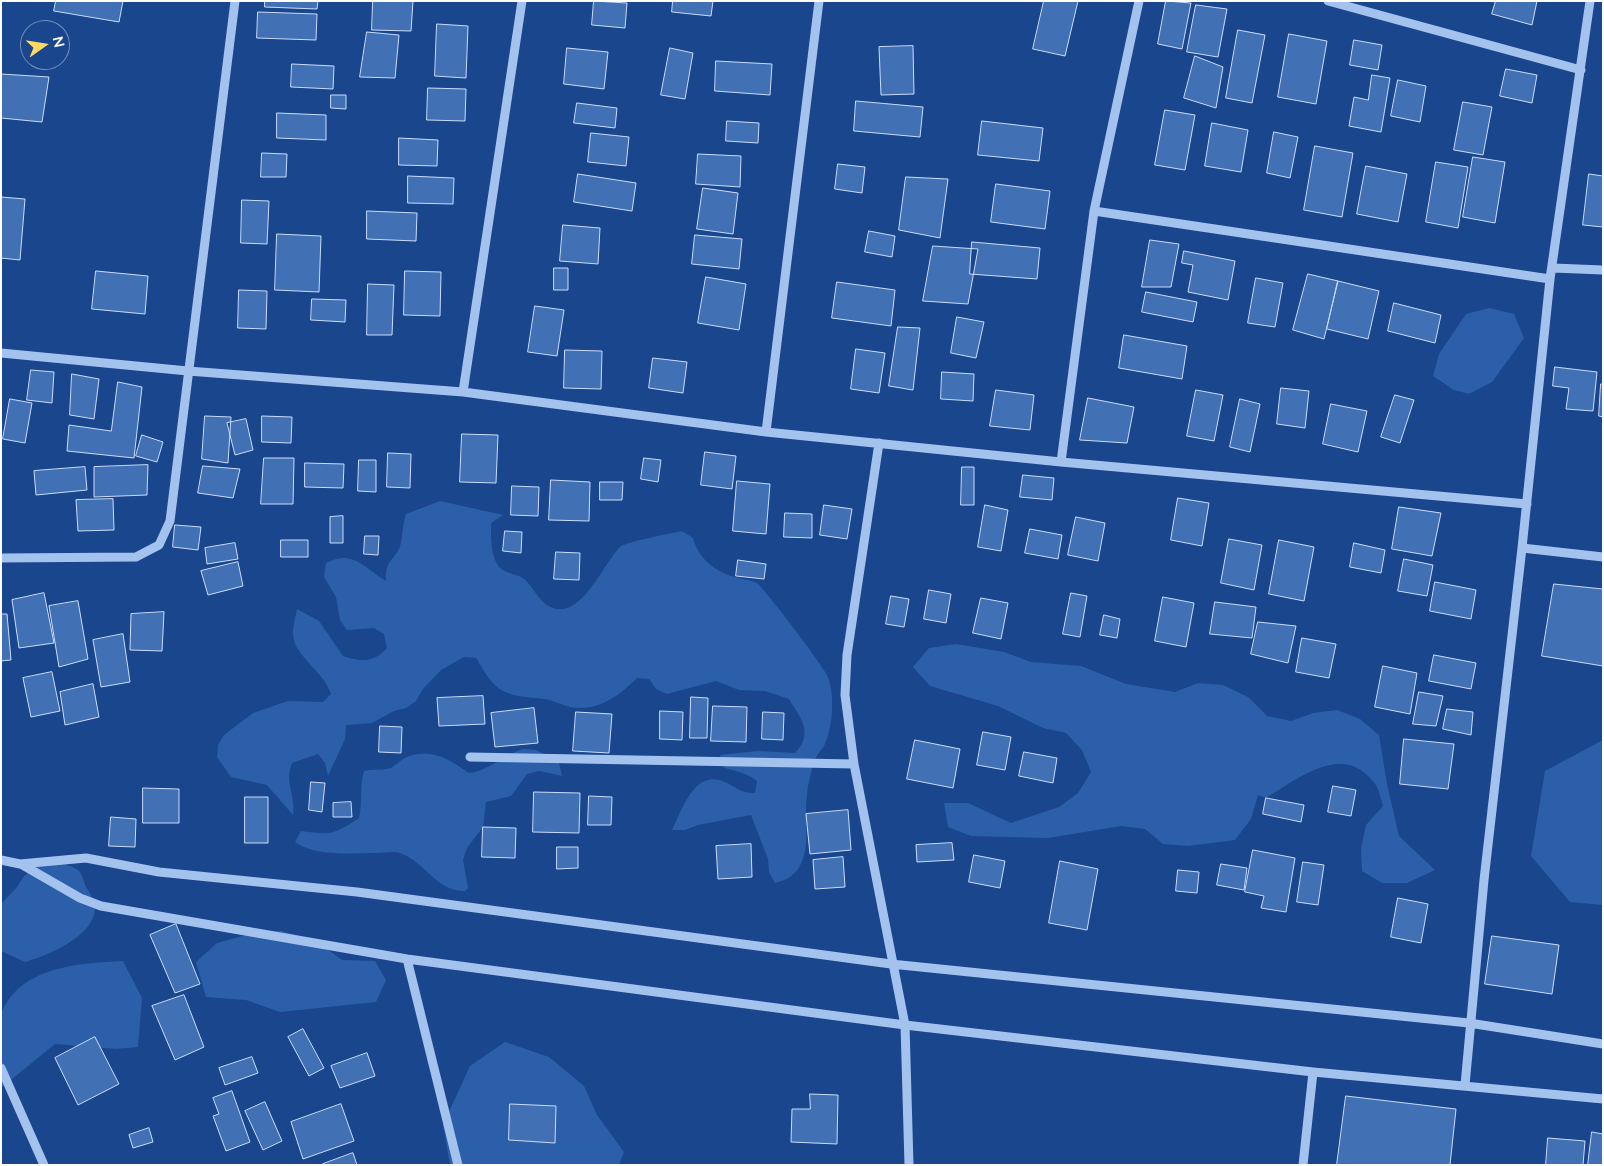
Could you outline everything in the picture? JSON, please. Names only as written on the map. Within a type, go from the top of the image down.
[{"type":"street","points":[[1,558],[136,556],[159,545],[170,521],[235,1]]},
{"type":"street","points":[[464,392],[522,1]]},
{"type":"street","points":[[766,432],[819,1]]},
{"type":"street","points":[[1061,462],[1094,211],[1138,1]]},
{"type":"street","points":[[1328,1],[1581,70]]},
{"type":"street","points":[[1464,1085],[1469,1023],[1550,280],[1590,1]]},
{"type":"street","points":[[1094,211],[1550,280]]},
{"type":"street","points":[[1553,268],[1603,270]]},
{"type":"street","points":[[1,353],[188,371],[464,392],[766,432],[1061,462],[1527,504]]},
{"type":"street","points":[[879,443],[847,655],[845,695],[854,764],[891,964],[905,1025],[909,1165]]},
{"type":"street","points":[[1522,548],[1603,557]]},
{"type":"street","points":[[470,757],[854,764]]},
{"type":"street","points":[[1,860],[20,864],[86,858],[159,872],[357,892],[891,964],[1469,1023],[1603,1044]]},
{"type":"street","points":[[20,864],[80,898],[101,906],[408,959],[905,1025],[1314,1072],[1464,1085],[1603,1100]]},
{"type":"street","points":[[408,959],[458,1165]]},
{"type":"street","points":[[1,1068],[44,1165]]},
{"type":"street","points":[[1302,1165],[1314,1072]]},
{"type":"shaded area","points":[[1489,308],[1514,314],[1524,338],[1492,382],[1469,394],[1454,390],[1433,376],[1439,354],[1466,314]]},
{"type":"shaded area","points":[[440,501],[503,515],[491,523],[492,548],[496,561],[503,570],[524,579],[544,603],[553,608],[564,609],[582,598],[620,547],[639,540],[682,531],[693,538],[703,558],[714,568],[728,575],[755,582],[762,588],[794,628],[828,677],[832,693],[830,728],[825,744],[815,760],[808,785],[804,856],[795,873],[775,883],[769,872],[768,859],[751,815],[698,825],[685,830],[672,830],[689,796],[702,782],[710,779],[719,780],[744,792],[755,793],[757,781],[745,774],[723,767],[720,755],[757,751],[795,753],[804,739],[804,726],[789,699],[765,691],[739,690],[716,681],[667,694],[656,689],[649,679],[637,678],[623,691],[607,701],[599,705],[580,708],[547,700],[518,696],[501,690],[493,683],[476,658],[464,657],[441,670],[423,689],[416,701],[406,708],[394,711],[372,723],[346,725],[345,739],[328,776],[325,763],[318,754],[292,763],[289,777],[293,815],[267,785],[231,777],[217,757],[218,745],[224,735],[253,713],[288,701],[323,702],[331,694],[322,677],[302,656],[294,641],[293,629],[297,609],[319,621],[343,656],[361,660],[372,659],[387,648],[384,634],[374,628],[347,630],[340,620],[336,597],[324,577],[326,563],[335,559],[351,559],[386,581],[389,563],[400,546],[406,514]]},
{"type":"shaded area","points":[[956,644],[1004,652],[1031,662],[1081,666],[1126,684],[1175,692],[1198,683],[1223,685],[1248,697],[1267,716],[1291,721],[1313,713],[1337,710],[1360,719],[1379,735],[1387,784],[1399,836],[1435,870],[1407,883],[1382,883],[1362,871],[1361,848],[1366,825],[1383,806],[1375,784],[1363,771],[1350,765],[1336,764],[1321,767],[1307,773],[1266,798],[1258,795],[1251,819],[1235,840],[1188,846],[1163,844],[1145,829],[1121,826],[1048,838],[971,836],[948,827],[944,803],[968,803],[1011,823],[1059,807],[1078,793],[1091,772],[1082,750],[1066,733],[1043,728],[998,706],[930,686],[913,667],[929,648]]},
{"type":"shaded area","points":[[1603,740],[1603,905],[1570,902],[1531,856],[1545,771]]},
{"type":"shaded area","points":[[524,749],[536,750],[559,763],[562,776],[539,771],[527,774],[511,796],[486,802],[483,827],[467,848],[463,860],[468,888],[465,891],[455,890],[438,882],[417,863],[400,853],[324,852],[304,847],[295,842],[301,831],[326,833],[337,831],[359,818],[364,771],[387,769],[395,766],[407,757],[424,753],[440,756],[469,773],[477,772],[516,751]]},
{"type":"shaded area","points":[[44,862],[68,865],[77,869],[82,875],[95,908],[93,918],[79,936],[57,950],[25,962],[1,951],[1,904],[17,887],[24,876]]},
{"type":"shaded area","points":[[282,931],[316,941],[342,960],[375,961],[386,980],[376,1002],[280,1012],[246,1000],[206,997],[196,962],[217,943],[257,932]]},
{"type":"shaded area","points":[[123,961],[142,998],[138,1047],[116,1049],[55,1044],[1,1088],[1,1014],[10,998],[22,986],[53,970],[88,963]]},
{"type":"shaded area","points":[[505,1042],[549,1057],[584,1086],[597,1115],[624,1152],[619,1165],[450,1165],[443,1125],[470,1066]]},
{"type":"building","points":[[56,1],[123,1],[119,22],[54,11]]},
{"type":"building","points":[[265,1],[318,1],[317,9],[265,7]]},
{"type":"building","points":[[373,1],[413,1],[411,31],[372,30]]},
{"type":"building","points":[[594,1],[627,3],[625,28],[592,25]]},
{"type":"building","points":[[673,1],[713,1],[711,16],[672,12]]},
{"type":"building","points":[[1044,1],[1078,1],[1065,56],[1033,49]]},
{"type":"building","points":[[1166,1],[1191,3],[1182,49],[1158,44]]},
{"type":"building","points":[[1496,1],[1537,1],[1532,25],[1492,14]]},
{"type":"building","points":[[1196,5],[1227,9],[1218,57],[1187,52]]},
{"type":"building","points":[[258,12],[317,14],[316,40],[257,38]]},
{"type":"building","points":[[437,24],[468,26],[466,78],[435,76]]},
{"type":"building","points":[[1238,30],[1265,35],[1252,103],[1226,98]]},
{"type":"building","points":[[367,32],[399,35],[395,78],[360,77]]},
{"type":"building","points":[[1289,34],[1327,41],[1316,104],[1278,97]]},
{"type":"building","points":[[1354,40],[1382,45],[1378,70],[1350,65]]},
{"type":"building","points":[[913,46],[914,94],[881,95],[879,47]]},
{"type":"building","points":[[567,48],[608,52],[604,89],[564,84]]},
{"type":"building","points":[[670,48],[693,53],[685,99],[661,95]]},
{"type":"building","points":[[1195,56],[1223,67],[1216,108],[1184,98]]},
{"type":"building","points":[[716,61],[772,64],[770,95],[715,91]]},
{"type":"building","points":[[292,64],[334,66],[333,89],[291,87]]},
{"type":"building","points":[[1506,69],[1537,75],[1532,103],[1500,96]]},
{"type":"building","points":[[1,74],[49,77],[42,122],[1,118]]},
{"type":"building","points":[[1372,75],[1390,78],[1381,132],[1349,126],[1354,97],[1368,100]]},
{"type":"building","points":[[1398,80],[1426,86],[1420,122],[1391,116]]},
{"type":"building","points":[[428,88],[466,89],[465,121],[427,120]]},
{"type":"building","points":[[331,95],[346,95],[346,109],[331,108]]},
{"type":"building","points":[[856,101],[923,107],[920,137],[854,131]]},
{"type":"building","points":[[1463,102],[1492,107],[1483,155],[1454,150]]},
{"type":"building","points":[[577,103],[617,108],[615,128],[574,123]]},
{"type":"building","points":[[1165,110],[1195,115],[1185,170],[1155,165]]},
{"type":"building","points":[[277,113],[326,115],[326,140],[277,138]]},
{"type":"building","points":[[727,121],[759,123],[758,143],[726,141]]},
{"type":"building","points":[[982,121],[1043,128],[1039,161],[978,155]]},
{"type":"building","points":[[1212,123],[1248,130],[1241,172],[1205,166]]},
{"type":"building","points":[[1274,132],[1298,137],[1290,178],[1267,173]]},
{"type":"building","points":[[591,133],[629,137],[626,166],[588,162]]},
{"type":"building","points":[[399,138],[438,140],[437,166],[399,165]]},
{"type":"building","points":[[1315,146],[1353,153],[1342,217],[1304,210]]},
{"type":"building","points":[[262,153],[287,154],[286,177],[261,177]]},
{"type":"building","points":[[698,154],[741,156],[740,187],[696,184]]},
{"type":"building","points":[[1473,157],[1505,162],[1495,223],[1463,217]]},
{"type":"building","points":[[1436,162],[1468,167],[1458,228],[1426,222]]},
{"type":"building","points":[[838,164],[865,167],[862,193],[835,189]]},
{"type":"building","points":[[1366,166],[1407,174],[1398,222],[1357,214]]},
{"type":"building","points":[[578,174],[636,183],[632,211],[574,202]]},
{"type":"building","points":[[1589,174],[1603,176],[1603,227],[1583,225]]},
{"type":"building","points":[[408,176],[454,178],[453,204],[408,203]]},
{"type":"building","points":[[906,177],[948,179],[940,238],[899,230]]},
{"type":"building","points":[[996,184],[1050,191],[1045,229],[991,222]]},
{"type":"building","points":[[703,188],[738,193],[733,234],[697,229]]},
{"type":"building","points":[[1,197],[25,199],[20,260],[1,258]]},
{"type":"building","points":[[242,200],[269,201],[267,244],[241,243]]},
{"type":"building","points":[[367,211],[417,213],[416,241],[367,239]]},
{"type":"building","points":[[563,225],[600,228],[598,264],[560,261]]},
{"type":"building","points":[[869,231],[895,236],[892,257],[865,252]]},
{"type":"building","points":[[277,234],[321,236],[319,292],[275,290]]},
{"type":"building","points":[[695,235],[742,239],[739,269],[692,264]]},
{"type":"building","points":[[1150,240],[1179,244],[1171,287],[1142,287]]},
{"type":"building","points":[[972,242],[1040,248],[1037,279],[970,274]]},
{"type":"building","points":[[933,246],[978,249],[968,304],[923,301]]},
{"type":"building","points":[[1184,251],[1235,261],[1228,300],[1188,292],[1193,265],[1182,263]]},
{"type":"building","points":[[554,268],[568,268],[568,290],[554,290]]},
{"type":"building","points":[[96,271],[148,276],[145,314],[92,309]]},
{"type":"building","points":[[405,271],[441,272],[440,316],[404,315]]},
{"type":"building","points":[[1308,274],[1338,281],[1324,339],[1293,330]]},
{"type":"building","points":[[706,277],[746,284],[739,330],[698,323]]},
{"type":"building","points":[[1256,278],[1283,283],[1275,327],[1248,323]]},
{"type":"building","points":[[1338,281],[1379,291],[1368,339],[1327,329]]},
{"type":"building","points":[[837,282],[895,290],[891,326],[832,318]]},
{"type":"building","points":[[368,284],[394,285],[392,335],[367,335]]},
{"type":"building","points":[[239,290],[267,291],[266,329],[238,328]]},
{"type":"building","points":[[1146,292],[1197,302],[1193,322],[1142,312]]},
{"type":"building","points":[[312,299],[346,300],[345,322],[311,320]]},
{"type":"building","points":[[1394,303],[1441,315],[1435,343],[1388,331]]},
{"type":"building","points":[[535,306],[564,310],[557,356],[528,352]]},
{"type":"building","points":[[957,317],[984,322],[976,358],[951,353]]},
{"type":"building","points":[[898,327],[920,328],[913,390],[889,386]]},
{"type":"building","points":[[1124,335],[1187,346],[1182,379],[1119,368]]},
{"type":"building","points":[[856,349],[885,353],[879,393],[851,389]]},
{"type":"building","points":[[565,350],[602,351],[601,389],[564,388]]},
{"type":"building","points":[[653,358],[687,362],[683,393],[649,388]]},
{"type":"building","points":[[1555,367],[1597,372],[1593,411],[1566,409],[1569,388],[1553,386]]},
{"type":"building","points":[[31,370],[54,372],[52,403],[27,400]]},
{"type":"building","points":[[942,372],[974,374],[973,401],[941,399]]},
{"type":"building","points":[[72,374],[99,379],[94,419],[70,415]]},
{"type":"building","points":[[118,382],[142,387],[134,458],[67,451],[69,425],[111,431]]},
{"type":"building","points":[[1601,384],[1603,384],[1603,417],[1599,416]]},
{"type":"building","points":[[1281,388],[1309,391],[1305,428],[1277,424]]},
{"type":"building","points":[[996,390],[1034,395],[1030,430],[990,426]]},
{"type":"building","points":[[1196,390],[1223,395],[1214,441],[1187,436]]},
{"type":"building","points":[[1395,395],[1414,400],[1400,443],[1381,437]]},
{"type":"building","points":[[1088,398],[1134,407],[1127,443],[1080,440]]},
{"type":"building","points":[[10,399],[32,403],[25,443],[3,439]]},
{"type":"building","points":[[1240,399],[1260,404],[1250,452],[1230,447]]},
{"type":"building","points":[[1331,404],[1367,411],[1358,452],[1323,444]]},
{"type":"building","points":[[205,416],[231,417],[228,463],[202,459]]},
{"type":"building","points":[[262,416],[292,417],[291,443],[262,442]]},
{"type":"building","points":[[246,419],[253,450],[235,455],[227,423]]},
{"type":"building","points":[[462,434],[498,435],[496,483],[460,482]]},
{"type":"building","points":[[142,435],[163,442],[157,462],[136,456]]},
{"type":"building","points":[[705,452],[736,456],[732,489],[701,485]]},
{"type":"building","points":[[388,453],[411,454],[410,488],[387,487]]},
{"type":"building","points":[[264,458],[294,458],[293,504],[261,504]]},
{"type":"building","points":[[644,458],[661,460],[658,482],[641,479]]},
{"type":"building","points":[[359,460],[376,460],[376,492],[358,491]]},
{"type":"building","points":[[305,463],[344,464],[343,488],[305,487]]},
{"type":"building","points":[[148,465],[147,495],[94,497],[94,467]]},
{"type":"building","points":[[203,466],[240,469],[233,498],[198,493]]},
{"type":"building","points":[[85,467],[87,490],[36,495],[34,471]]},
{"type":"building","points":[[962,467],[974,467],[974,505],[961,505]]},
{"type":"building","points":[[1023,475],[1054,478],[1052,500],[1020,497]]},
{"type":"building","points":[[551,480],[590,482],[589,521],[549,520]]},
{"type":"building","points":[[737,481],[770,484],[766,534],[733,531]]},
{"type":"building","points":[[600,482],[623,482],[622,500],[600,500]]},
{"type":"building","points":[[512,486],[539,487],[538,516],[511,515]]},
{"type":"building","points":[[1178,498],[1209,503],[1202,546],[1171,540]]},
{"type":"building","points":[[113,499],[114,530],[78,531],[76,500]]},
{"type":"building","points":[[824,505],[852,509],[847,539],[820,535]]},
{"type":"building","points":[[985,505],[1008,510],[1001,551],[978,547]]},
{"type":"building","points":[[1399,507],[1441,513],[1432,556],[1392,549]]},
{"type":"building","points":[[785,513],[812,514],[812,538],[784,537]]},
{"type":"building","points":[[343,516],[343,543],[330,543],[330,517]]},
{"type":"building","points":[[1076,517],[1105,523],[1098,561],[1068,555]]},
{"type":"building","points":[[175,525],[201,527],[198,550],[173,547]]},
{"type":"building","points":[[1030,529],[1062,535],[1058,559],[1025,553]]},
{"type":"building","points":[[505,531],[522,532],[521,553],[503,551]]},
{"type":"building","points":[[365,536],[379,536],[378,555],[364,554]]},
{"type":"building","points":[[1229,539],[1262,545],[1254,590],[1221,583]]},
{"type":"building","points":[[281,540],[308,540],[308,557],[281,557]]},
{"type":"building","points":[[1279,540],[1314,547],[1304,601],[1269,594]]},
{"type":"building","points":[[235,543],[238,559],[207,564],[205,548]]},
{"type":"building","points":[[1354,543],[1385,550],[1381,573],[1350,567]]},
{"type":"building","points":[[556,552],[580,553],[579,580],[554,579]]},
{"type":"building","points":[[1404,559],[1433,565],[1427,596],[1398,591]]},
{"type":"building","points":[[738,560],[766,564],[764,579],[736,576]]},
{"type":"building","points":[[238,562],[243,586],[208,595],[201,571]]},
{"type":"building","points":[[1435,582],[1476,590],[1471,619],[1430,611]]},
{"type":"building","points":[[1554,584],[1603,589],[1603,666],[1542,656]]},
{"type":"building","points":[[929,590],[951,594],[946,623],[924,619]]},
{"type":"building","points":[[44,593],[54,643],[19,648],[12,600]]},
{"type":"building","points":[[1071,593],[1087,596],[1080,637],[1063,634]]},
{"type":"building","points":[[891,596],[909,599],[904,627],[886,624]]},
{"type":"building","points":[[1163,597],[1194,603],[1186,647],[1155,641]]},
{"type":"building","points":[[981,598],[1008,603],[1001,639],[973,633]]},
{"type":"building","points":[[78,601],[88,659],[59,667],[49,606]]},
{"type":"building","points":[[1215,602],[1256,607],[1252,638],[1210,634]]},
{"type":"building","points":[[164,612],[162,651],[130,650],[131,614]]},
{"type":"building","points":[[1,614],[7,614],[11,660],[1,661]]},
{"type":"building","points":[[1104,615],[1120,619],[1117,638],[1100,635]]},
{"type":"building","points":[[1258,622],[1296,626],[1288,663],[1251,654]]},
{"type":"building","points":[[123,634],[130,682],[101,687],[93,640]]},
{"type":"building","points":[[1302,638],[1336,644],[1329,678],[1296,672]]},
{"type":"building","points":[[1434,655],[1476,663],[1471,689],[1429,681]]},
{"type":"building","points":[[1383,666],[1417,673],[1410,714],[1375,707]]},
{"type":"building","points":[[52,672],[60,711],[31,717],[23,678]]},
{"type":"building","points":[[93,684],[99,717],[65,725],[60,692]]},
{"type":"building","points":[[1419,692],[1443,696],[1436,726],[1413,724]]},
{"type":"building","points":[[483,696],[485,724],[439,726],[437,698]]},
{"type":"building","points":[[691,697],[708,698],[707,738],[690,738]]},
{"type":"building","points":[[713,706],[747,707],[746,742],[711,741]]},
{"type":"building","points":[[534,708],[538,743],[495,747],[491,713]]},
{"type":"building","points":[[1447,709],[1473,712],[1471,735],[1443,729]]},
{"type":"building","points":[[660,711],[683,712],[682,740],[660,739]]},
{"type":"building","points":[[576,712],[612,714],[609,753],[573,751]]},
{"type":"building","points":[[763,712],[784,713],[783,740],[762,739]]},
{"type":"building","points":[[380,726],[402,727],[401,753],[379,752]]},
{"type":"building","points":[[983,732],[1011,737],[1005,770],[977,765]]},
{"type":"building","points":[[1404,739],[1454,744],[1448,789],[1400,784]]},
{"type":"building","points":[[915,740],[960,749],[953,788],[907,779]]},
{"type":"building","points":[[1024,752],[1057,758],[1053,783],[1019,776]]},
{"type":"building","points":[[311,782],[325,783],[322,812],[309,810]]},
{"type":"building","points":[[1333,786],[1356,790],[1351,816],[1328,812]]},
{"type":"building","points":[[143,788],[179,789],[179,823],[143,823]]},
{"type":"building","points":[[534,792],[580,793],[579,833],[533,832]]},
{"type":"building","points":[[589,796],[612,797],[611,825],[588,825]]},
{"type":"building","points":[[245,797],[268,797],[268,843],[245,843]]},
{"type":"building","points":[[1266,798],[1304,805],[1301,822],[1263,814]]},
{"type":"building","points":[[351,802],[352,817],[333,817],[333,803]]},
{"type":"building","points":[[848,810],[851,850],[810,854],[806,814]]},
{"type":"building","points":[[111,817],[136,819],[135,847],[109,846]]},
{"type":"building","points":[[483,827],[516,828],[515,858],[482,857]]},
{"type":"building","points":[[952,843],[954,860],[917,862],[916,845]]},
{"type":"building","points":[[751,844],[752,877],[718,879],[716,846]]},
{"type":"building","points":[[557,847],[578,847],[578,868],[557,869]]},
{"type":"building","points":[[1253,850],[1295,858],[1286,912],[1261,908],[1264,896],[1245,892]]},
{"type":"building","points":[[974,855],[1005,861],[1000,888],[969,882]]},
{"type":"building","points":[[843,857],[845,887],[815,889],[813,860]]},
{"type":"building","points":[[1060,861],[1098,869],[1087,930],[1049,923]]},
{"type":"building","points":[[1303,862],[1324,865],[1318,905],[1297,902]]},
{"type":"building","points":[[1221,864],[1247,868],[1244,890],[1217,885]]},
{"type":"building","points":[[1178,870],[1199,872],[1197,893],[1176,891]]},
{"type":"building","points":[[1398,898],[1428,904],[1421,943],[1391,937]]},
{"type":"building","points":[[176,924],[200,984],[175,993],[150,935]]},
{"type":"building","points":[[1492,936],[1559,945],[1552,994],[1485,984]]},
{"type":"building","points":[[184,995],[204,1047],[175,1060],[152,1006]]},
{"type":"building","points":[[303,1029],[324,1068],[309,1076],[288,1037]]},
{"type":"building","points":[[95,1037],[119,1084],[78,1105],[55,1058]]},
{"type":"building","points":[[367,1053],[375,1076],[340,1088],[331,1066]]},
{"type":"building","points":[[252,1057],[258,1073],[225,1085],[219,1068]]},
{"type":"building","points":[[232,1091],[250,1142],[226,1151],[213,1116],[219,1114],[213,1098]]},
{"type":"building","points":[[810,1094],[838,1095],[837,1144],[791,1142],[792,1109],[810,1109]]},
{"type":"building","points":[[1346,1096],[1456,1109],[1450,1165],[1337,1165]]},
{"type":"building","points":[[265,1102],[282,1141],[263,1150],[245,1111]]},
{"type":"building","points":[[341,1104],[354,1141],[303,1159],[291,1122]]},
{"type":"building","points":[[510,1104],[556,1106],[555,1143],[509,1140]]},
{"type":"building","points":[[149,1128],[153,1142],[133,1148],[129,1135]]},
{"type":"building","points":[[1592,1132],[1603,1134],[1603,1165],[1588,1165]]},
{"type":"building","points":[[1548,1138],[1585,1141],[1583,1165],[1546,1165]]},
{"type":"building","points":[[353,1153],[357,1165],[323,1164]]}]
